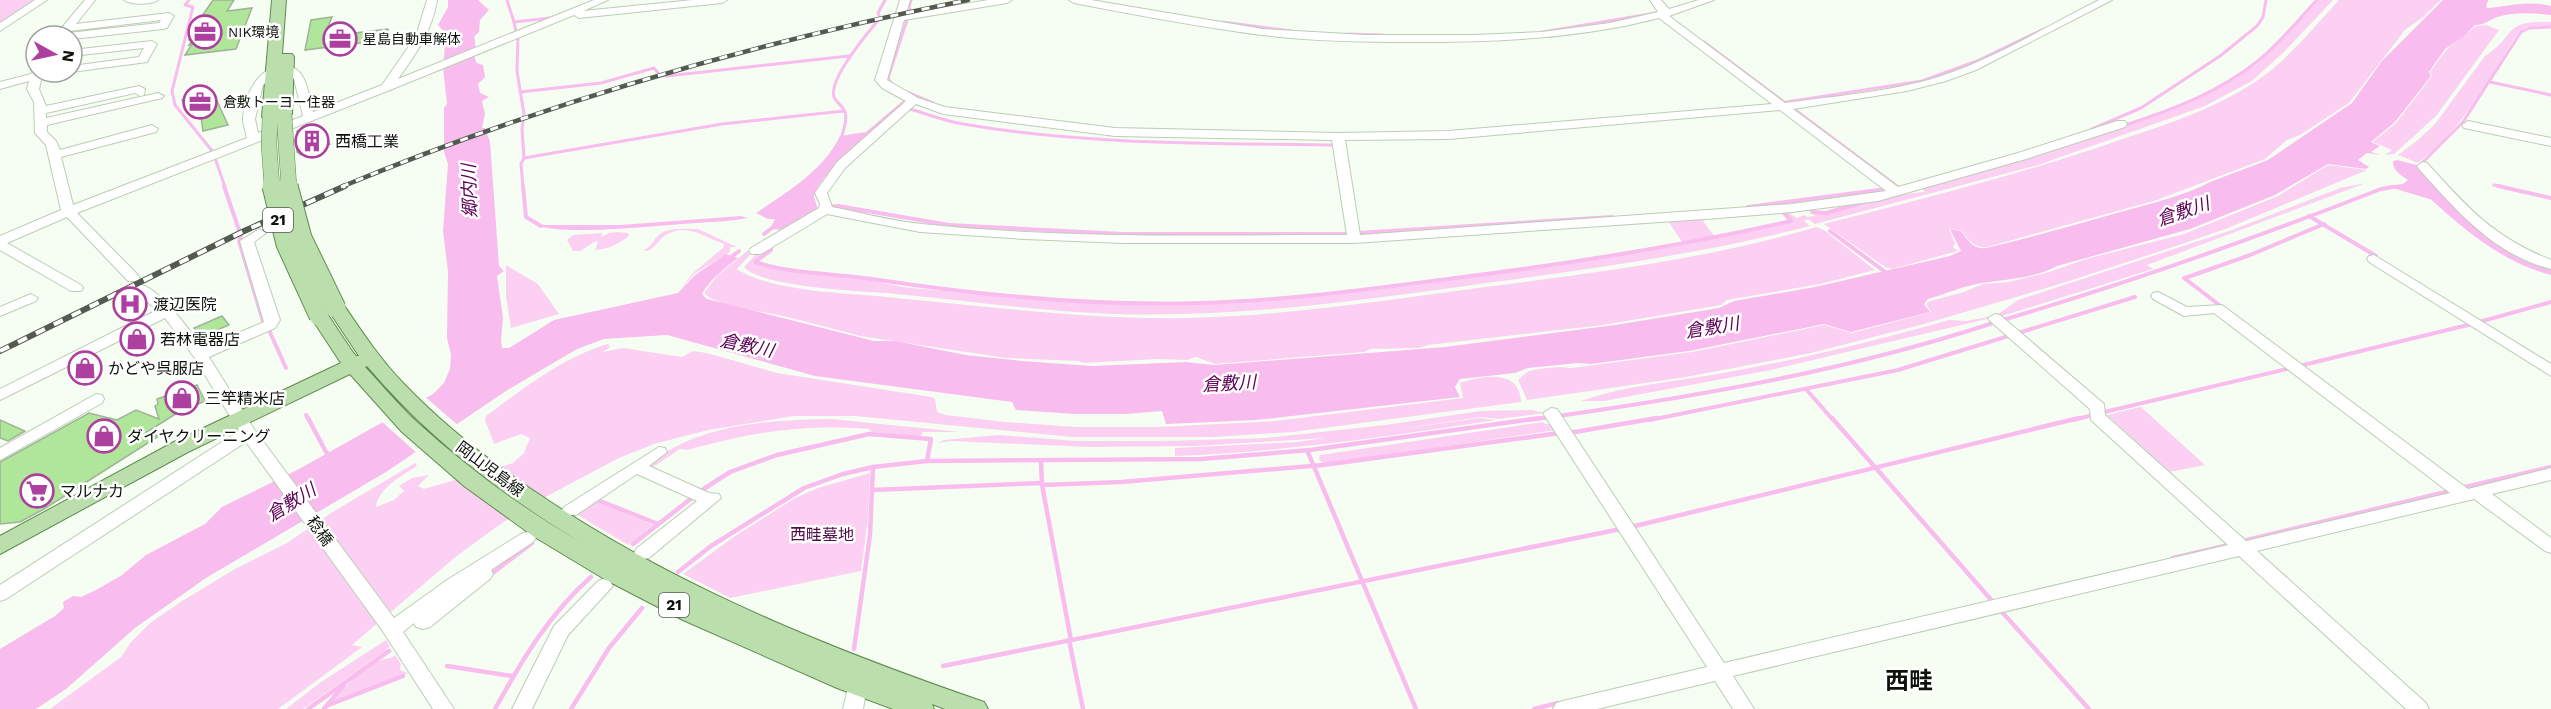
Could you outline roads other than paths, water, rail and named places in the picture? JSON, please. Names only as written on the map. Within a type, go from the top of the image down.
[{"type":"main road","name":"岡山児島線","points":[[279,0],[280,70],[269,177],[279,226],[291,262],[365,366],[392,410],[444,458],[681,609],[855,697],[921,709]]},
{"type":"main road","name":"岡山児島線","points":[[281,44],[290,0]]},
{"type":"main road","points":[[0,546],[246,430],[365,366]]},
{"type":"main road","name":"岡山児島線","points":[[545,522],[738,617],[843,661],[975,709]]},
{"type":"street","points":[[0,28],[42,0]]},
{"type":"street","points":[[72,24],[90,0]]},
{"type":"street","points":[[129,0],[153,0]]},
{"type":"street","points":[[386,88],[430,18],[432,0]]},
{"type":"street","points":[[0,243],[68,211],[386,88],[487,45],[603,0]]},
{"type":"street","points":[[566,15],[722,0]]},
{"type":"street","points":[[905,0],[881,80],[908,102],[971,116],[1115,132],[1338,137],[1448,135],[1784,105],[1907,88],[1942,79],[2019,46],[2107,0]]},
{"type":"street","points":[[898,18],[1007,0]]},
{"type":"street","points":[[1074,0],[1253,30],[1320,37],[1383,39],[1516,39],[1663,16],[1709,0]]},
{"type":"street","points":[[1655,0],[1664,10],[1663,16]]},
{"type":"street","points":[[169,16],[163,26],[65,33],[169,16]]},
{"type":"street","points":[[1663,16],[1893,189]]},
{"type":"street","points":[[84,52],[152,44],[143,60],[84,67]]},
{"type":"street","points":[[253,138],[249,119],[258,84],[280,70],[300,78],[309,118]]},
{"type":"street","points":[[0,86],[24,78]]},
{"type":"street","points":[[34,84],[33,89],[41,117],[41,133],[52,144],[56,154],[68,211]]},
{"type":"street","points":[[41,117],[139,89],[140,93]]},
{"type":"street","points":[[41,117],[158,96]]},
{"type":"street","points":[[825,208],[821,193],[842,165],[908,102]]},
{"type":"street","points":[[756,251],[825,208],[920,228],[1025,236],[1123,239],[1353,236],[1792,208],[1893,189],[2032,153],[2121,123]]},
{"type":"street","points":[[2468,125],[2551,142]]},
{"type":"street","points":[[56,154],[152,129]]},
{"type":"street","points":[[1338,137],[1353,236]]},
{"type":"street","points":[[2423,166],[2447,190],[2457,205],[2493,234],[2513,248],[2551,265]]},
{"type":"street","name":"稔橋","points":[[68,211],[135,283],[167,311],[200,356],[246,430],[391,628],[444,709]]},
{"type":"street","points":[[200,356],[270,325],[273,320],[247,241],[259,233]]},
{"type":"street","points":[[0,243],[76,288]]},
{"type":"street","points":[[2374,259],[2551,371]]},
{"type":"street","points":[[2158,296],[2189,313],[2217,308],[2465,492],[2551,547]]},
{"type":"street","points":[[0,312],[31,298]]},
{"type":"street","points":[[0,395],[167,311]]},
{"type":"street","points":[[2006,327],[2419,709]]},
{"type":"street","points":[[0,455],[96,399]]},
{"type":"street","points":[[1553,416],[1744,709]]},
{"type":"street","points":[[0,594],[246,430]]},
{"type":"street","points":[[423,622],[454,599],[505,553],[545,522],[659,452]]},
{"type":"street","points":[[637,466],[670,484],[704,497],[643,553]]},
{"type":"street","points":[[1563,709],[1717,667],[2240,544],[2551,474]]},
{"type":"street","points":[[391,628],[453,585],[505,553]]},
{"type":"street","points":[[522,709],[561,631],[574,614],[604,586]]},
{"type":"water","points":[[448,0],[478,0],[489,10],[480,20],[479,32],[474,37],[475,56],[477,63],[483,65],[485,77],[478,84],[480,93],[489,97],[482,101],[485,114],[482,128],[485,128],[490,142],[499,266],[504,271],[497,276],[503,318],[502,348],[509,348],[554,320],[678,293],[695,275],[726,254],[738,258],[709,283],[702,294],[707,299],[874,341],[895,341],[966,355],[1092,366],[1186,362],[1214,365],[1445,347],[1615,325],[1719,308],[1734,301],[1815,287],[1950,256],[1961,251],[1950,229],[1961,231],[1974,246],[1986,248],[2169,198],[2268,160],[2352,103],[2382,61],[2443,0],[2488,0],[2486,7],[2488,8],[2527,3],[2543,4],[2551,6],[2551,15],[2524,13],[2497,17],[2475,25],[2463,37],[2445,49],[2429,72],[2431,76],[2395,122],[2371,142],[2380,146],[2371,152],[2380,155],[2367,153],[2358,160],[2369,167],[2366,169],[2328,164],[2275,195],[2190,229],[2057,266],[2031,276],[1962,288],[1928,299],[1924,304],[1930,312],[1851,332],[1824,324],[1689,351],[1591,364],[1578,363],[1528,368],[1515,373],[1460,379],[1455,387],[1460,397],[1256,420],[1166,424],[1162,411],[1075,414],[1016,410],[1012,402],[815,376],[667,335],[604,339],[577,349],[506,391],[386,472],[206,578],[135,628],[66,689],[36,709],[0,709],[0,649],[55,616],[64,608],[63,602],[73,596],[81,597],[96,590],[122,575],[146,555],[205,524],[222,507],[299,469],[433,394],[444,383],[450,369],[451,355],[447,338],[448,271],[443,231],[448,164],[444,152],[444,108],[447,104],[443,68],[446,34],[438,25],[448,7]]},
{"type":"water","points":[[905,99],[907,100],[905,103],[853,148],[827,175],[814,197],[818,209],[783,230],[770,229],[775,219],[768,219],[756,213],[792,189],[814,170],[824,160],[840,136],[866,132]]},
{"type":"water","points":[[2393,161],[2421,166],[2451,201],[2436,201],[2386,186],[2403,184],[2408,180],[2394,167]]},
{"type":"water","points":[[741,216],[748,218],[586,230],[566,230],[535,225],[620,225]]},
{"type":"waterway","points":[[189,0],[185,5],[193,7],[172,91],[175,105],[213,152]]},
{"type":"waterway","points":[[507,0],[514,22]]},
{"type":"waterway","points":[[841,139],[846,115],[834,97],[837,79],[867,33],[880,18],[878,13],[885,0]]},
{"type":"waterway","points":[[911,0],[909,7],[912,14]]},
{"type":"waterway","points":[[2092,129],[2141,108],[2220,56],[2257,26],[2263,17],[2266,0]]},
{"type":"waterway","points":[[2125,125],[2195,99],[2228,82],[2259,60],[2317,0]]},
{"type":"waterway","points":[[1537,33],[1656,13]]},
{"type":"waterway","points":[[514,22],[550,18]]},
{"type":"waterway","points":[[892,84],[888,78],[907,20]]},
{"type":"waterway","points":[[514,22],[516,31]]},
{"type":"waterway","points":[[1222,22],[1292,31]]},
{"type":"waterway","points":[[2421,164],[2463,122],[2521,32],[2529,28],[2551,27]]},
{"type":"waterway","points":[[1780,103],[1922,81],[1977,61],[2044,29]]},
{"type":"waterway","points":[[1348,34],[1382,35]]},
{"type":"waterway","points":[[518,37],[517,71],[520,92]]},
{"type":"waterway","points":[[1704,42],[1784,102]]},
{"type":"waterway","points":[[520,92],[601,83],[654,68],[659,74],[667,76],[849,56]]},
{"type":"waterway","points":[[2490,82],[2551,95]]},
{"type":"waterway","points":[[520,92],[524,114],[522,129],[524,158]]},
{"type":"waterway","points":[[907,92],[933,103]]},
{"type":"waterway","points":[[1790,106],[1897,186]]},
{"type":"waterway","points":[[906,108],[963,124],[1055,136],[1147,142],[1332,145]]},
{"type":"waterway","points":[[524,158],[722,124],[844,111]]},
{"type":"waterway","points":[[215,158],[225,187]]},
{"type":"waterway","points":[[523,187],[521,164],[524,158]]},
{"type":"waterway","points":[[2421,180],[2452,208],[2497,242],[2551,269]]},
{"type":"waterway","points":[[2494,185],[2504,187]]},
{"type":"waterway","points":[[224,186],[241,236],[239,241],[263,321]]},
{"type":"waterway","points":[[523,186],[526,217],[541,226]]},
{"type":"waterway","points":[[2498,186],[2551,198]]},
{"type":"waterway","points":[[2310,216],[2381,189],[2393,187]]},
{"type":"waterway","points":[[1748,207],[1886,189]]},
{"type":"waterway","points":[[1812,212],[1826,213],[1861,203]]},
{"type":"waterway","points":[[827,207],[838,206],[949,225],[1123,234],[1342,234],[1612,217]]},
{"type":"waterway","points":[[771,250],[755,262],[801,272],[999,295],[1119,303],[1199,303],[1327,294],[1582,260],[1791,221],[1783,212]]},
{"type":"waterway","points":[[2003,320],[2146,275],[2310,216]]},
{"type":"waterway","points":[[2310,216],[2323,224]]},
{"type":"waterway","points":[[2185,278],[2250,255],[2323,224]]},
{"type":"waterway","points":[[2323,224],[2376,256]]},
{"type":"waterway","points":[[764,234],[776,225]]},
{"type":"waterway","points":[[1830,231],[1888,274]]},
{"type":"waterway","points":[[730,258],[739,251]]},
{"type":"waterway","points":[[2184,278],[2222,307]]},
{"type":"waterway","points":[[1650,420],[1898,370],[2135,297]]},
{"type":"waterway","points":[[2479,322],[2551,302]]},
{"type":"waterway","points":[[1558,416],[1779,379],[1888,354],[1996,322]]},
{"type":"waterway","points":[[2299,366],[2472,324]]},
{"type":"waterway","points":[[269,330],[286,368]]},
{"type":"waterway","points":[[2100,413],[2291,368]]},
{"type":"waterway","points":[[1806,389],[1833,420]]},
{"type":"waterway","points":[[306,415],[309,420]]},
{"type":"waterway","points":[[2073,420],[2093,415]]},
{"type":"waterway","points":[[1529,420],[1550,417]]},
{"type":"waterway","points":[[308,418],[326,452],[330,455]]},
{"type":"waterway","points":[[1307,450],[1540,418]]},
{"type":"waterway","points":[[1569,433],[1657,418]]},
{"type":"waterway","points":[[1832,418],[1875,468]]},
{"type":"waterway","points":[[1875,468],[2079,418]]},
{"type":"waterway","points":[[1314,466],[1560,433]]},
{"type":"waterway","points":[[699,492],[730,472],[777,455],[869,434],[931,439],[927,461]]},
{"type":"waterway","points":[[927,461],[1201,459],[1307,450]]},
{"type":"waterway","points":[[1307,450],[1314,466]]},
{"type":"waterway","points":[[873,467],[927,461]]},
{"type":"waterway","points":[[1041,461],[1042,483]]},
{"type":"waterway","points":[[1042,485],[1121,482],[1314,466]]},
{"type":"waterway","points":[[1314,466],[1362,581]]},
{"type":"waterway","points":[[678,572],[711,546],[804,488],[843,474],[873,467]]},
{"type":"waterway","points":[[854,649],[870,535],[873,467]]},
{"type":"waterway","points":[[2461,488],[2551,467]]},
{"type":"waterway","points":[[1631,527],[1875,468]]},
{"type":"waterway","points":[[1875,468],[1993,602]]},
{"type":"waterway","points":[[873,490],[1042,483]]},
{"type":"waterway","points":[[1042,485],[1071,640]]},
{"type":"waterway","points":[[2243,541],[2454,490]]},
{"type":"waterway","points":[[633,544],[693,497]]},
{"type":"waterway","points":[[595,499],[658,524]]},
{"type":"waterway","points":[[1362,581],[1621,529]]},
{"type":"waterway","points":[[490,575],[532,543]]},
{"type":"waterway","points":[[2173,558],[2233,544]]},
{"type":"waterway","points":[[495,709],[526,655],[549,622],[591,577]]},
{"type":"waterway","points":[[1069,641],[1362,581]]},
{"type":"waterway","points":[[1362,581],[1416,709]]},
{"type":"waterway","points":[[571,709],[609,648],[642,608]]},
{"type":"waterway","points":[[2002,612],[2089,709]]},
{"type":"waterway","points":[[943,666],[1069,641]]},
{"type":"waterway","points":[[1069,641],[1083,709]]},
{"type":"waterway","points":[[308,709],[389,651]]},
{"type":"waterway","points":[[447,666],[512,676]]},
{"type":"waterway","points":[[327,706],[403,676]]},
{"type":"waterway","points":[[327,706],[344,685]]},
{"type":"waterway","points":[[1534,709],[1558,703]]},
{"type":"waterway","points":[[324,709],[327,706]]},
{"type":"railway","points":[[341,187],[494,128],[650,78],[808,36],[968,0]]},
{"type":"railway","points":[[0,351],[242,232],[345,186]]},
{"type":"place","name":"NIK環境","points":[[205,32]]},
{"type":"place","name":"星島自動車解体","points":[[340,39]]},
{"type":"place","name":"倉敷トーヨー住器","points":[[200,102]]},
{"type":"place","name":"西橋工業","points":[[312,141]]},
{"type":"place","name":"渡辺医院","points":[[130,304]]},
{"type":"place","name":"若林電器店","points":[[137,339]]},
{"type":"place","name":"かどや呉服店","points":[[85,368]]},
{"type":"place","name":"三竿精米店","points":[[182,398]]},
{"type":"place","name":"ダイヤクリーニング","points":[[104,436]]},
{"type":"place","name":"マルナカ","points":[[37,491]]},
{"type":"district","name":"西畦","points":[[1909,681]]},
{"type":"water label","name":"郷内川","points":[[469,191]]},
{"type":"water label","name":"倉敷川","points":[[2183,211]]},
{"type":"water label","name":"倉敷川","points":[[1712,327]]},
{"type":"water label","name":"倉敷川","points":[[747,345]]},
{"type":"water label","name":"倉敷川","points":[[1229,383]]},
{"type":"water label","name":"倉敷川","points":[[291,502]]},
{"type":"park label","name":"西畦墓地","points":[[822,534]]}]
